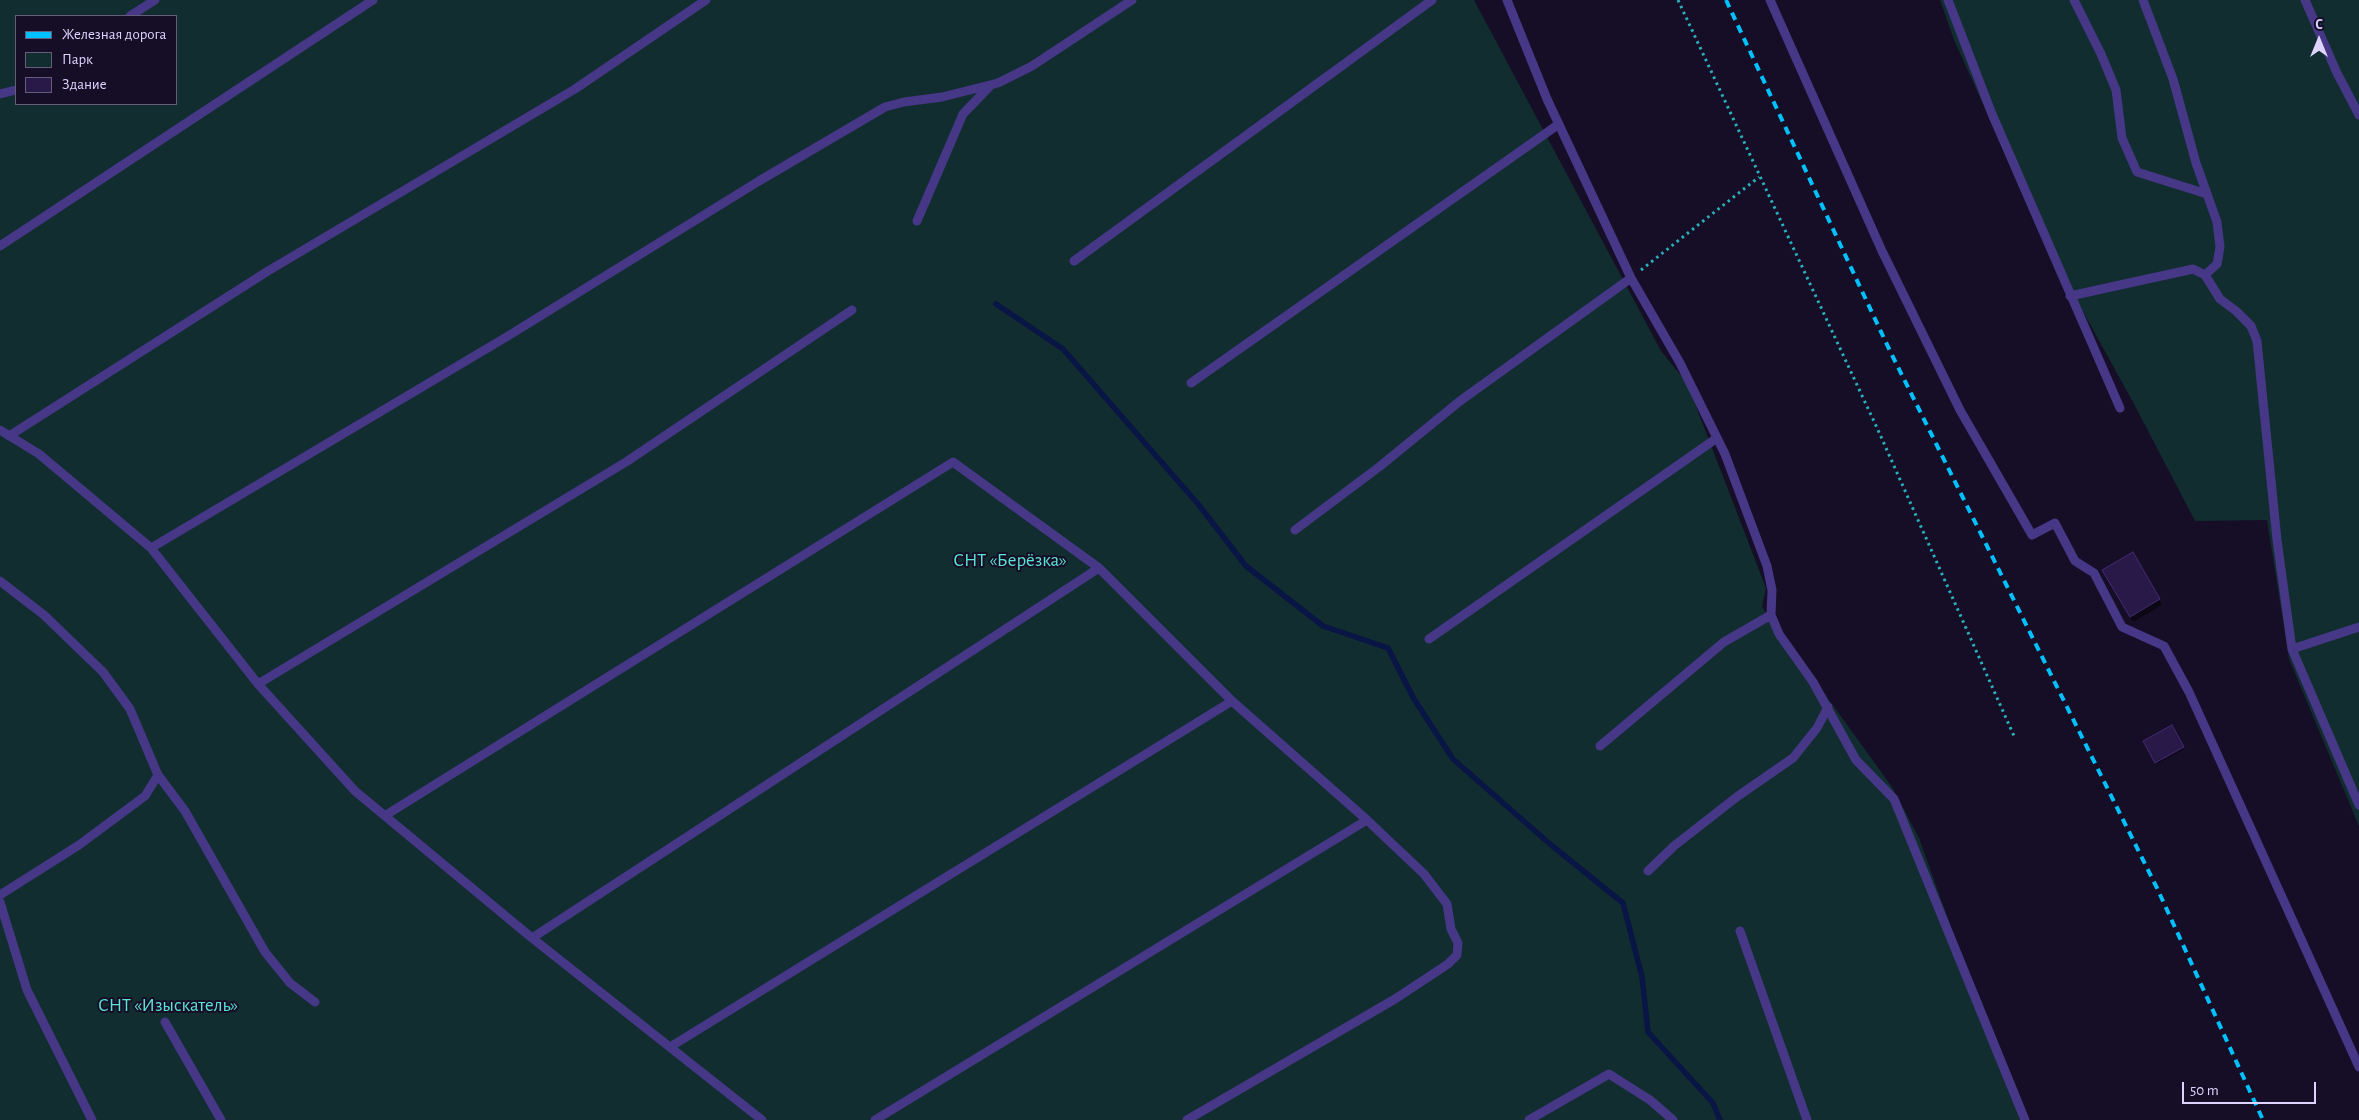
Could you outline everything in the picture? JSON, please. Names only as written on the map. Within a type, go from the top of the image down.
[{"type":"lane","points":[[132,15],[155,0]]},
{"type":"lane","points":[[0,246],[373,0]]},
{"type":"lane","points":[[9,436],[268,271],[575,89],[706,0]]},
{"type":"lane","points":[[151,548],[508,336],[759,181],[885,107],[992,85],[1032,66],[1132,0]]},
{"type":"lane","points":[[1074,261],[1432,0]]},
{"type":"lane","points":[[1507,0],[1559,124],[1631,278],[1680,363],[1717,438],[1767,566],[1772,590],[1771,615],[1779,634],[1828,707],[1856,760],[1894,799],[2025,1120]]},
{"type":"lane","points":[[1770,0],[1882,251],[1960,410],[2032,535],[2054,523],[2075,561],[2094,573],[2122,627],[2164,646],[2189,692],[2359,1067]]},
{"type":"lane","points":[[1948,0],[1992,114],[2120,408]]},
{"type":"lane","points":[[2074,0],[2101,54],[2116,90],[2122,138],[2137,172],[2206,194]]},
{"type":"lane","points":[[2142,0],[2173,78],[2206,194],[2217,222],[2220,247],[2217,264],[2205,276]]},
{"type":"lane","points":[[2305,0],[2337,74],[2359,115]]},
{"type":"lane","points":[[917,221],[963,114],[992,85]]},
{"type":"lane","points":[[0,94],[15,90]]},
{"type":"lane","points":[[1191,384],[1559,124]]},
{"type":"lane","points":[[2070,296],[2193,269],[2205,276],[2220,299],[2251,326],[2257,341],[2277,540],[2292,649],[2359,805]]},
{"type":"lane","points":[[1296,530],[1379,467],[1460,401],[1631,278]]},
{"type":"lane","points":[[258,684],[626,462],[852,310]]},
{"type":"lane","points":[[0,430],[39,454],[151,548],[258,684],[355,791],[532,938],[762,1120]]},
{"type":"lane","points":[[1429,640],[1717,438]]},
{"type":"lane","points":[[386,815],[952,462],[1099,568],[1232,701],[1367,820],[1424,874],[1447,904],[1451,929],[1458,943],[1457,955],[1448,964],[1395,999],[1186,1120]]},
{"type":"lane","points":[[532,938],[1099,568]]},
{"type":"lane","points":[[0,580],[44,615],[103,672],[130,709],[158,775],[185,811],[265,952],[290,983],[315,1002]]},
{"type":"lane","points":[[1600,746],[1724,642],[1771,615]]},
{"type":"lane","points":[[2292,649],[2359,627]]},
{"type":"lane","points":[[670,1047],[1232,701]]},
{"type":"lane","points":[[1648,871],[1674,846],[1792,758],[1817,728],[1828,707]]},
{"type":"lane","points":[[0,895],[80,845],[145,796],[158,775]]},
{"type":"lane","points":[[875,1120],[1367,820]]},
{"type":"lane","points":[[0,902],[27,990],[92,1120]]},
{"type":"lane","points":[[1740,931],[1806,1120]]},
{"type":"lane","points":[[165,1022],[221,1120]]},
{"type":"lane","points":[[1529,1120],[1609,1074],[1650,1100],[1673,1120]]},
{"type":"path","points":[[1678,0],[1878,430],[2014,736]]},
{"type":"path","points":[[1631,278],[1759,177]]},
{"type":"green space","name":"СНТ «Берёзка»","points":[[0,0],[1474,0],[1661,351],[1687,383],[1766,588],[1762,607],[1892,787],[1919,838],[2020,1120],[0,1120]]},
{"type":"green space","points":[[1940,0],[2359,0],[2359,826],[2289,659],[2267,520],[2195,521],[2134,404],[2048,248],[1954,40]]},
{"type":"building","points":[[2133,552],[2160,599],[2130,617],[2102,570]]},
{"type":"building","points":[[2172,725],[2184,747],[2155,763],[2143,741]]},
{"type":"waterway","points":[[996,304],[1063,349],[1198,504],[1246,566],[1323,626],[1388,648],[1414,699],[1453,759],[1550,844],[1623,903],[1642,977],[1648,1032],[1713,1103],[1720,1120]]},
{"type":"railway","points":[[1726,0],[1890,351],[2157,888],[2263,1120]]},
{"type":"park label","name":"СНТ «Изыскатель»","points":[[168,1005]]}]
